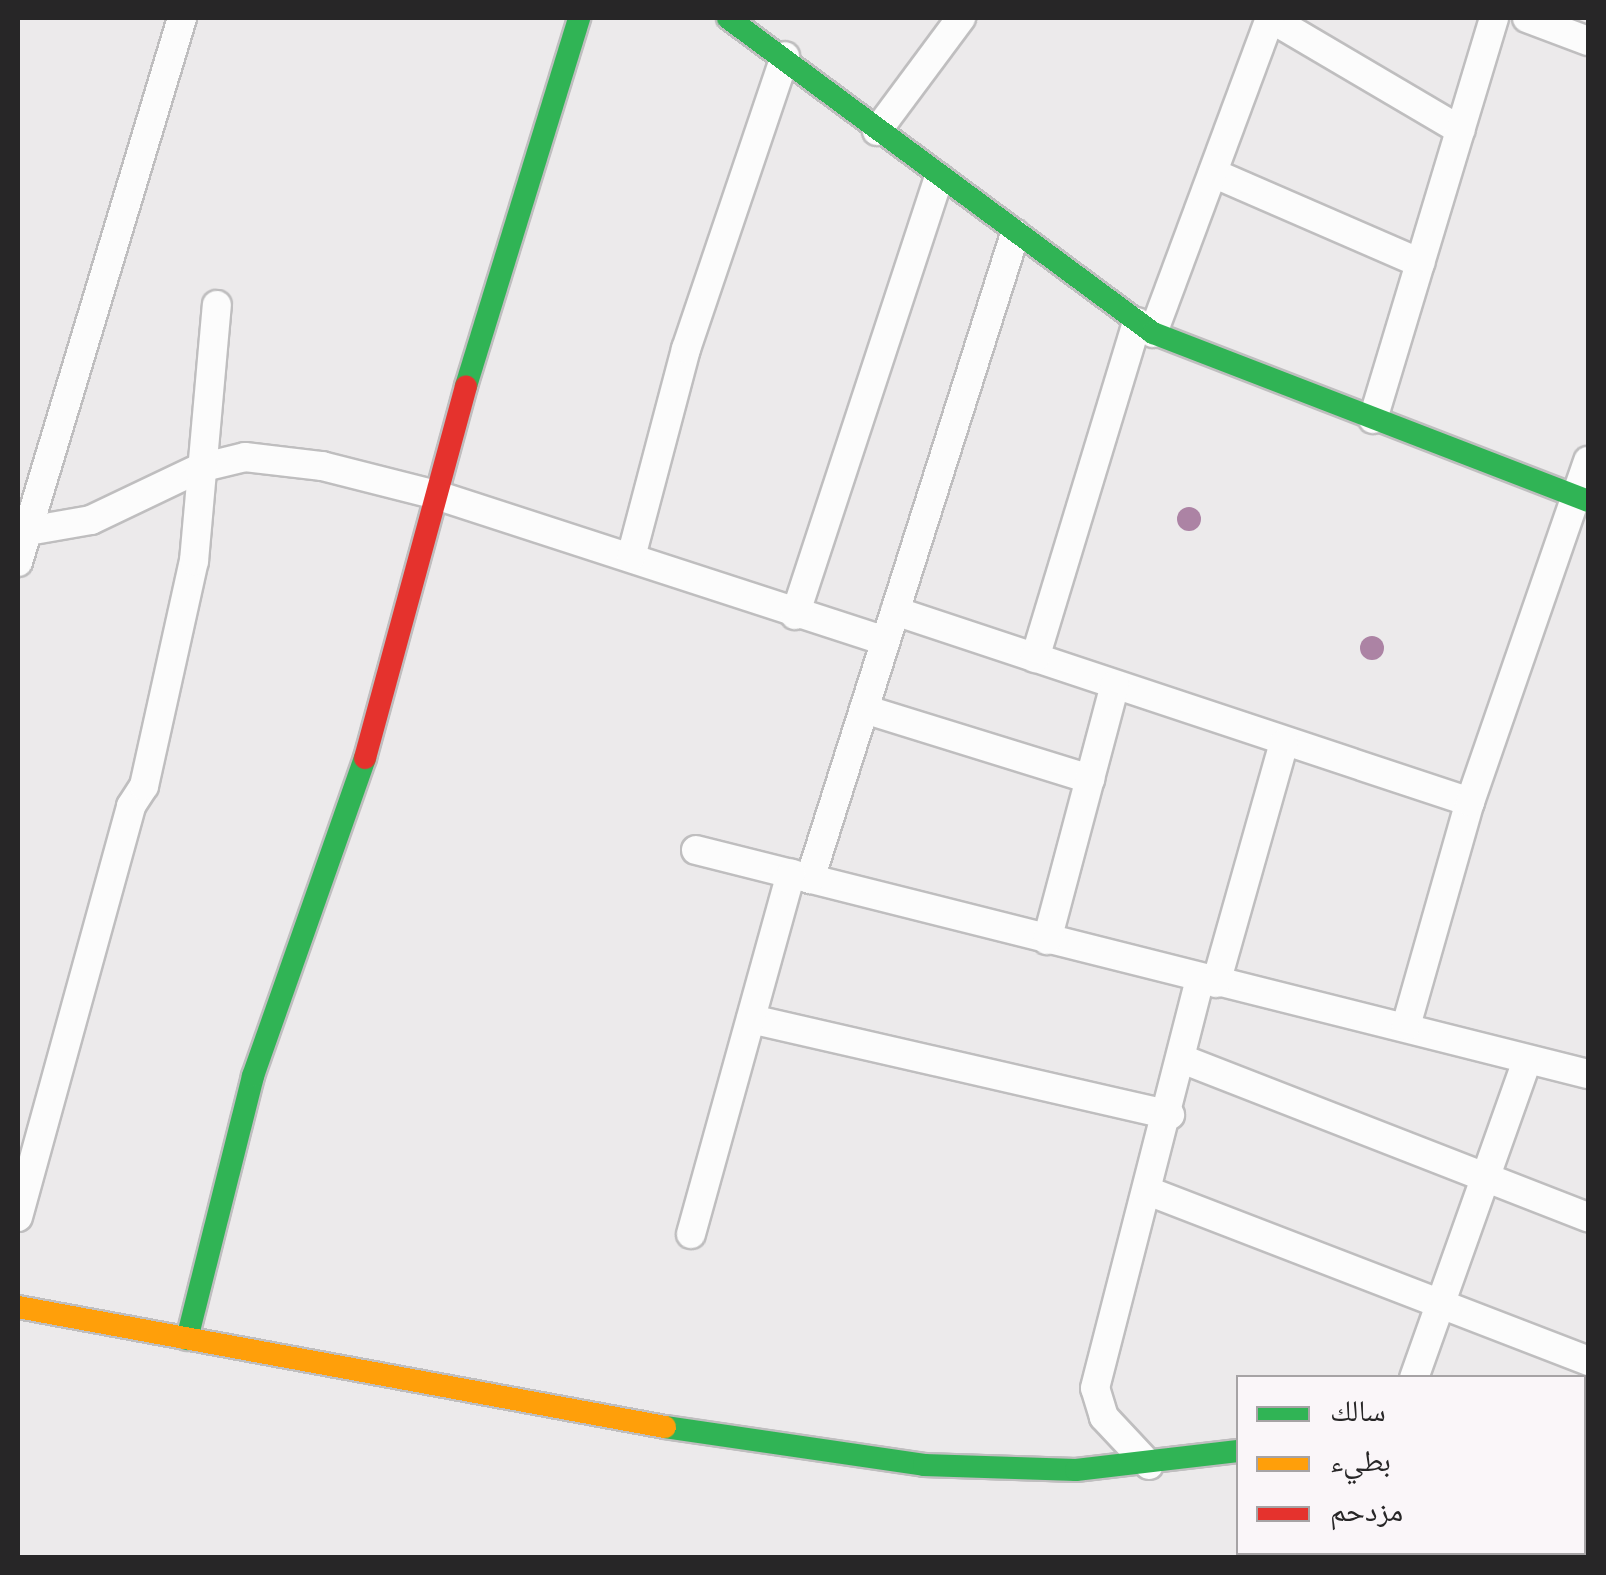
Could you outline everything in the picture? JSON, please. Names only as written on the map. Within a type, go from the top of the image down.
[{"type":"street","points":[[18,562],[182,18]]},
{"type":"street","points":[[187,1339],[253,1076],[364,762],[433,494],[579,18]]},
{"type":"street","points":[[728,18],[786,56],[939,178],[1145,328],[1583,497]]},
{"type":"street","points":[[878,131],[961,18]]},
{"type":"street","points":[[1035,658],[1145,328],[1212,173],[1270,18],[1460,130]]},
{"type":"street","points":[[1372,418],[1494,18]]},
{"type":"street","points":[[1527,18],[1588,42]]},
{"type":"street","points":[[631,558],[686,349],[786,56]]},
{"type":"street","points":[[1212,173],[1420,263]]},
{"type":"street","points":[[795,615],[939,178]]},
{"type":"street","points":[[691,1234],[751,1019],[864,708],[1014,234]]},
{"type":"street","points":[[18,1217],[130,806],[144,786],[194,561],[217,305]]},
{"type":"street","points":[[28,530],[91,520],[200,468],[245,457],[322,466],[433,494],[795,615],[885,641]]},
{"type":"street","points":[[1406,1026],[1470,802],[1583,497],[1588,460]]},
{"type":"street","points":[[895,611],[1470,802]]},
{"type":"street","points":[[1047,940],[1115,686]]},
{"type":"street","points":[[864,708],[1090,779]]},
{"type":"street","points":[[1148,1465],[1104,1416],[1096,1388],[1182,1060],[1284,743]]},
{"type":"street","points":[[696,850],[1588,1074]]},
{"type":"street","points":[[751,1019],[1170,1116]]},
{"type":"street","points":[[1182,1060],[1488,1175],[1588,1217]]},
{"type":"street","points":[[1415,1375],[1527,1060]]},
{"type":"street","points":[[1148,1191],[1588,1361]]},
{"type":"street","points":[[18,1306],[768,1445],[986,1470],[1148,1465],[1236,1451]]},
{"type":"traffic: fast","points":[[466,386],[579,18]]},
{"type":"traffic: fast","points":[[728,18],[1153,333],[1588,501]]},
{"type":"traffic: fast","points":[[187,1339],[253,1076],[365,758]]},
{"type":"traffic: fast","points":[[665,1427],[924,1465],[1076,1470],[1236,1451]]},
{"type":"traffic: slow","points":[[18,1307],[665,1427]]},
{"type":"traffic: jam","points":[[365,758],[466,386]]}]
